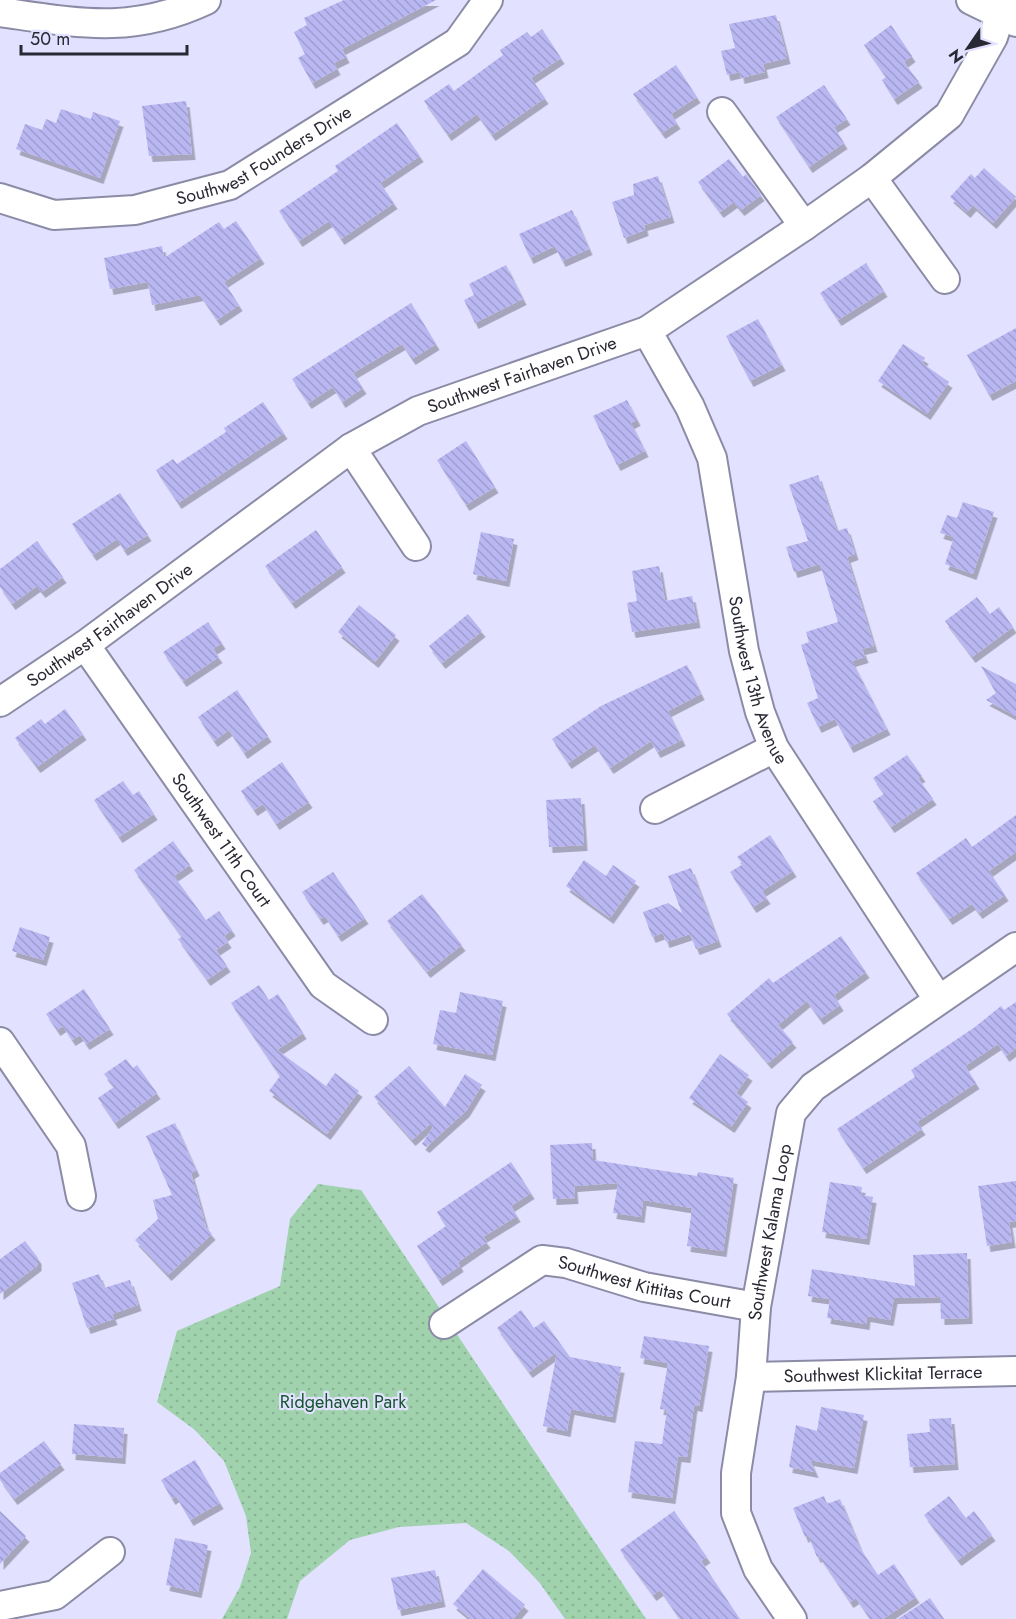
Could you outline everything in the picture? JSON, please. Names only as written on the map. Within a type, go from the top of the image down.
[{"type":"street","points":[[0,12],[113,26],[164,16],[206,0]]},
{"type":"street","name":"Southwest Founders Drive","points":[[0,198],[54,215],[135,210],[230,185],[458,42],[488,0]]},
{"type":"street","points":[[971,0],[1007,12]]},
{"type":"street","name":"Southwest Fairhaven Drive","points":[[0,702],[85,645],[351,448],[418,411],[647,332],[804,226],[872,178],[949,116],[1007,12]]},
{"type":"street","points":[[722,112],[804,226]]},
{"type":"street","points":[[872,178],[945,279]]},
{"type":"street","name":"Southwest 13th Avenue","points":[[647,332],[690,407],[712,458],[744,651],[760,712],[774,748],[938,999]]},
{"type":"street","points":[[351,448],[416,546]]},
{"type":"street","name":"Southwest 11th Court","points":[[85,645],[323,985],[373,1020]]},
{"type":"street","points":[[655,809],[774,748]]},
{"type":"street","name":"Southwest Kalama Loop","points":[[792,1619],[758,1569],[736,1513],[736,1473],[751,1377],[756,1307],[791,1113],[813,1087],[1016,947]]},
{"type":"street","points":[[0,1042],[71,1146],[81,1197]]},
{"type":"street","name":"Southwest Kittitas Court","points":[[444,1324],[542,1260],[566,1263],[644,1287],[756,1307]]},
{"type":"street","name":"Southwest Klickitat Terrace","points":[[751,1377],[1016,1371]]},
{"type":"street","points":[[0,1606],[55,1596],[110,1552]]},
{"type":"green space","name":"Ridgehaven Park","points":[[318,1184],[361,1190],[646,1619],[565,1619],[539,1582],[509,1551],[466,1523],[399,1527],[350,1540],[300,1581],[287,1619],[222,1619],[240,1587],[251,1553],[246,1516],[224,1461],[195,1430],[157,1402],[177,1331],[280,1286],[290,1219]]},
{"type":"building","points":[[344,0],[436,0],[342,49],[346,57],[334,63],[337,69],[312,83],[298,58],[305,54],[294,32],[307,25],[304,18]]},
{"type":"building","points":[[776,15],[787,58],[763,64],[765,72],[741,78],[740,72],[727,75],[721,51],[735,48],[729,24]]},
{"type":"building","points":[[891,25],[912,56],[904,62],[919,82],[894,99],[882,80],[886,77],[864,45]]},
{"type":"building","points":[[542,29],[561,58],[531,78],[545,98],[492,135],[477,114],[448,135],[424,101],[449,84],[454,91],[503,55],[500,50],[527,32],[531,37]]},
{"type":"building","points":[[676,65],[697,97],[671,114],[677,123],[662,133],[633,94]]},
{"type":"building","points":[[824,85],[847,119],[834,127],[844,143],[809,167],[776,117]]},
{"type":"building","points":[[186,101],[192,154],[149,156],[142,106]]},
{"type":"building","points":[[61,109],[91,119],[93,112],[120,121],[100,178],[16,149],[25,124],[42,130],[46,119],[56,123]]},
{"type":"building","points":[[397,123],[420,156],[380,183],[394,203],[341,239],[329,221],[299,241],[279,211],[338,171],[335,166]]},
{"type":"building","points":[[729,159],[743,177],[746,174],[761,195],[741,210],[734,202],[720,212],[698,182]]},
{"type":"building","points":[[984,168],[1016,197],[993,223],[973,205],[967,212],[950,197],[971,174],[975,178]]},
{"type":"building","points":[[658,176],[671,217],[644,225],[645,230],[624,238],[612,202],[634,195],[633,184]]},
{"type":"building","points":[[572,210],[589,249],[562,261],[555,246],[530,258],[519,234]]},
{"type":"building","points":[[236,221],[261,258],[224,282],[239,305],[217,320],[200,295],[152,305],[148,282],[110,289],[104,258],[162,246],[164,258],[219,222],[224,229]]},
{"type":"building","points":[[866,263],[884,291],[838,320],[820,293]]},
{"type":"building","points":[[506,265],[523,299],[475,323],[464,300],[474,295],[469,284]]},
{"type":"building","points":[[411,303],[436,344],[412,359],[402,344],[353,373],[363,388],[342,402],[333,387],[308,403],[292,379]]},
{"type":"building","points":[[758,319],[782,365],[750,381],[726,336]]},
{"type":"building","points":[[1016,328],[1016,381],[989,395],[967,355]]},
{"type":"building","points":[[903,344],[925,358],[922,363],[949,382],[927,414],[878,381]]},
{"type":"building","points":[[627,400],[637,420],[631,423],[645,451],[617,465],[593,416]]},
{"type":"building","points":[[263,402],[284,433],[178,503],[156,470],[173,459],[177,464],[226,432],[224,428]]},
{"type":"building","points":[[466,441],[495,487],[466,505],[437,460]]},
{"type":"building","points":[[818,475],[837,531],[847,528],[855,554],[847,557],[874,646],[862,649],[865,657],[852,661],[887,729],[850,747],[835,719],[818,727],[807,703],[818,698],[801,645],[809,642],[806,632],[838,622],[820,564],[794,572],[786,547],[808,541],[789,485]]},
{"type":"building","points":[[120,493],[148,535],[124,550],[117,539],[93,555],[72,524]]},
{"type":"building","points":[[963,502],[994,512],[973,574],[945,564],[954,537],[940,533],[947,515],[957,518]]},
{"type":"building","points":[[316,530],[342,567],[292,603],[265,566]]},
{"type":"building","points":[[481,532],[514,539],[506,581],[473,574]]},
{"type":"building","points":[[37,541],[63,577],[42,592],[37,586],[12,604],[0,587],[0,569]]},
{"type":"building","points":[[659,566],[665,601],[692,596],[697,622],[632,632],[627,603],[637,601],[632,571]]},
{"type":"building","points":[[977,597],[990,614],[999,607],[1013,627],[972,657],[945,621]]},
{"type":"building","points":[[359,605],[396,635],[375,662],[338,632]]},
{"type":"building","points":[[468,614],[482,631],[442,663],[429,646]]},
{"type":"building","points":[[208,622],[222,643],[213,649],[219,657],[183,681],[163,652]]},
{"type":"building","points":[[687,665],[701,694],[668,711],[682,740],[657,752],[651,741],[610,768],[595,745],[568,763],[552,739],[601,706]]},
{"type":"building","points":[[981,666],[1016,684],[1016,716],[986,700],[996,693]]},
{"type":"building","points":[[237,690],[268,736],[244,753],[229,730],[214,741],[198,717]]},
{"type":"building","points":[[65,709],[83,734],[37,767],[15,738],[41,719],[45,724]]},
{"type":"building","points":[[907,755],[922,776],[918,778],[933,799],[891,827],[873,801],[884,794],[873,778]]},
{"type":"building","points":[[282,762],[309,802],[276,824],[263,804],[254,810],[241,791]]},
{"type":"building","points":[[123,781],[133,795],[139,791],[154,814],[119,837],[94,800]]},
{"type":"building","points":[[581,798],[584,845],[549,847],[546,800]]},
{"type":"building","points":[[1016,815],[1016,852],[989,871],[1005,895],[979,913],[972,904],[949,919],[916,873],[966,838],[972,847]]},
{"type":"building","points":[[770,835],[793,871],[762,891],[767,898],[753,907],[730,872],[743,864],[737,857]]},
{"type":"building","points":[[173,841],[190,865],[174,876],[206,920],[219,911],[232,930],[224,936],[228,942],[216,950],[227,966],[207,980],[178,939],[182,937],[134,870]]},
{"type":"building","points":[[584,860],[606,876],[613,865],[636,881],[610,918],[566,886]]},
{"type":"building","points":[[691,868],[718,941],[696,949],[690,934],[666,942],[663,933],[652,937],[643,912],[668,903],[682,913],[668,876]]},
{"type":"building","points":[[333,872],[365,918],[338,936],[325,916],[320,919],[302,892]]},
{"type":"building","points":[[422,894],[462,945],[427,972],[387,921]]},
{"type":"building","points":[[20,927],[50,937],[43,960],[12,951]]},
{"type":"building","points":[[841,936],[866,972],[834,995],[840,1005],[820,1019],[807,1001],[778,1025],[793,1042],[768,1063],[727,1014],[769,978],[773,983]]},
{"type":"building","points":[[259,985],[269,1000],[278,994],[303,1033],[277,1050],[326,1086],[335,1073],[359,1091],[327,1134],[269,1091],[280,1076],[231,1003]]},
{"type":"building","points":[[84,989],[110,1029],[86,1044],[80,1035],[72,1040],[63,1026],[57,1030],[46,1014]]},
{"type":"building","points":[[460,992],[503,1001],[492,1055],[433,1044],[440,1010],[456,1013]]},
{"type":"building","points":[[1016,1002],[1016,1048],[1006,1056],[998,1044],[965,1066],[976,1083],[917,1122],[922,1129],[863,1168],[837,1129],[915,1077],[911,1070],[975,1027],[1001,1006],[1004,1010]]},
{"type":"building","points":[[720,1054],[749,1075],[736,1093],[748,1102],[731,1127],[689,1098]]},
{"type":"building","points":[[126,1059],[133,1068],[137,1065],[157,1093],[115,1123],[98,1098],[114,1087],[104,1074]]},
{"type":"building","points":[[409,1066],[445,1107],[465,1074],[482,1085],[466,1111],[426,1147],[422,1144],[433,1127],[430,1124],[412,1140],[374,1097]]},
{"type":"building","points":[[175,1123],[196,1170],[191,1173],[206,1227],[212,1234],[168,1275],[135,1240],[158,1219],[153,1200],[172,1195],[146,1136]]},
{"type":"building","points":[[592,1143],[593,1160],[697,1176],[698,1172],[734,1178],[723,1251],[687,1246],[692,1208],[643,1200],[641,1217],[613,1213],[618,1183],[574,1186],[575,1198],[553,1199],[550,1145]]},
{"type":"building","points":[[511,1162],[531,1193],[511,1206],[517,1216],[483,1237],[487,1242],[458,1262],[460,1266],[439,1280],[417,1246],[446,1226],[437,1212]]},
{"type":"building","points":[[1016,1181],[1016,1221],[1009,1222],[1012,1242],[987,1246],[978,1186]]},
{"type":"building","points":[[830,1182],[862,1187],[861,1195],[873,1197],[866,1239],[822,1232]]},
{"type":"building","points":[[25,1241],[38,1258],[38,1265],[0,1294],[0,1259]]},
{"type":"building","points":[[967,1253],[969,1318],[941,1319],[940,1297],[894,1298],[890,1320],[867,1316],[866,1324],[827,1318],[830,1299],[808,1296],[812,1269],[915,1286],[913,1255]]},
{"type":"building","points":[[99,1274],[104,1288],[130,1280],[138,1305],[112,1314],[114,1319],[87,1328],[72,1283]]},
{"type":"building","points":[[521,1310],[534,1328],[544,1321],[570,1357],[621,1367],[612,1417],[571,1409],[567,1431],[543,1426],[557,1352],[529,1372],[497,1328]]},
{"type":"building","points":[[644,1336],[709,1346],[699,1406],[694,1405],[687,1457],[678,1456],[672,1498],[628,1492],[635,1441],[662,1444],[667,1410],[660,1409],[668,1363],[640,1358]]},
{"type":"building","points":[[821,1407],[864,1415],[854,1468],[810,1460],[815,1472],[789,1467],[796,1425],[817,1431]]},
{"type":"building","points":[[951,1418],[955,1464],[910,1467],[907,1434],[930,1432],[929,1419]]},
{"type":"building","points":[[74,1424],[124,1428],[122,1458],[72,1454]]},
{"type":"building","points":[[44,1441],[61,1464],[14,1499],[0,1480],[0,1473]]},
{"type":"building","points":[[195,1460],[220,1503],[190,1520],[176,1496],[172,1499],[161,1480]]},
{"type":"building","points":[[824,1496],[827,1504],[840,1499],[860,1548],[878,1575],[894,1564],[916,1597],[883,1619],[870,1619],[856,1598],[850,1602],[819,1556],[817,1557],[808,1535],[805,1537],[793,1508]]},
{"type":"building","points":[[949,1496],[966,1518],[974,1511],[992,1535],[958,1560],[924,1515]]},
{"type":"building","points":[[0,1511],[26,1536],[0,1564]]},
{"type":"building","points":[[674,1511],[707,1557],[701,1561],[740,1619],[680,1619],[660,1590],[653,1595],[620,1550]]},
{"type":"building","points":[[175,1538],[208,1545],[198,1592],[166,1585]]},
{"type":"building","points":[[483,1569],[525,1605],[513,1619],[471,1619],[453,1604]]},
{"type":"building","points":[[435,1570],[442,1601],[398,1610],[391,1578]]},
{"type":"building","points":[[930,1598],[944,1619],[898,1619]]}]
